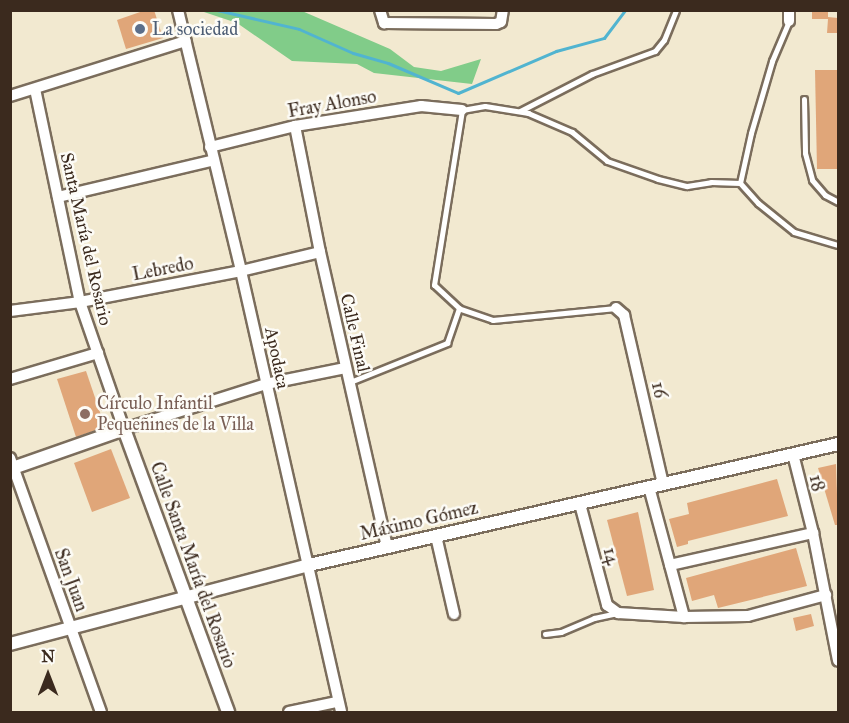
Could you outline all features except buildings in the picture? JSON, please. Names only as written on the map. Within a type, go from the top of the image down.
[{"type":"street","name":"Apodaca","points":[[178,10],[309,565],[339,707]]},
{"type":"street","points":[[380,16],[501,22],[503,10]]},
{"type":"street","points":[[10,96],[186,41]]},
{"type":"street","name":"Santa María del Rosario","points":[[35,89],[80,302],[124,429]]},
{"type":"street","name":"Fray Alonso","points":[[210,147],[295,126],[421,106],[462,110]]},
{"type":"street","name":"Calle Final","points":[[295,126],[348,382],[387,547]]},
{"type":"street","points":[[58,197],[214,160]]},
{"type":"street","name":"Lebredo","points":[[10,311],[80,302],[241,271],[320,252]]},
{"type":"street","name":"16","points":[[616,308],[624,315],[663,484]]},
{"type":"street","points":[[10,379],[98,353]]},
{"type":"street","points":[[12,465],[266,384],[345,368]]},
{"type":"street","name":"Calle Santa María del Rosario","points":[[124,429],[228,712]]},
{"type":"street","name":"Máximo Gómez","points":[[10,644],[309,565],[838,444]]},
{"type":"street","name":"18","points":[[793,454],[813,533],[838,661]]},
{"type":"street","name":"San Juan","points":[[12,465],[101,712]]},
{"type":"street","points":[[650,487],[684,617]]},
{"type":"street","name":"14","points":[[580,504],[607,605],[618,613]]},
{"type":"street","points":[[670,565],[813,533]]},
{"type":"street","points":[[436,536],[454,614]]},
{"type":"street","points":[[618,613],[684,617],[748,616],[826,595]]},
{"type":"street","points":[[290,712],[339,707]]},
{"type":"lane","points":[[520,111],[592,74],[655,51],[664,40],[676,10]]},
{"type":"lane","points":[[740,183],[751,133],[772,61],[789,16]]},
{"type":"lane","points":[[804,99],[805,153],[812,180],[825,195],[838,202]]},
{"type":"lane","points":[[616,308],[493,320],[459,308],[434,285],[462,110],[484,106],[520,111],[572,132],[607,161],[627,170],[687,186],[711,182],[740,183],[758,204],[794,232],[838,244]]},
{"type":"lane","points":[[348,382],[447,343],[459,308]]},
{"type":"lane","points":[[545,634],[561,632],[594,618],[618,613]]},
{"type":"green space","points":[[201,11],[302,11],[390,49],[414,67],[441,71],[481,59],[472,84],[374,73],[357,64],[292,61],[237,23]]},
{"type":"waterway","points":[[217,10],[299,29],[353,53],[388,63],[458,93],[556,51],[604,38],[625,10]]},
{"type":"place","name":"La sociedad","points":[[140,29]]},
{"type":"place","name":"Círculo Infantil Pequeñines de la Villa","points":[[85,414]]}]
